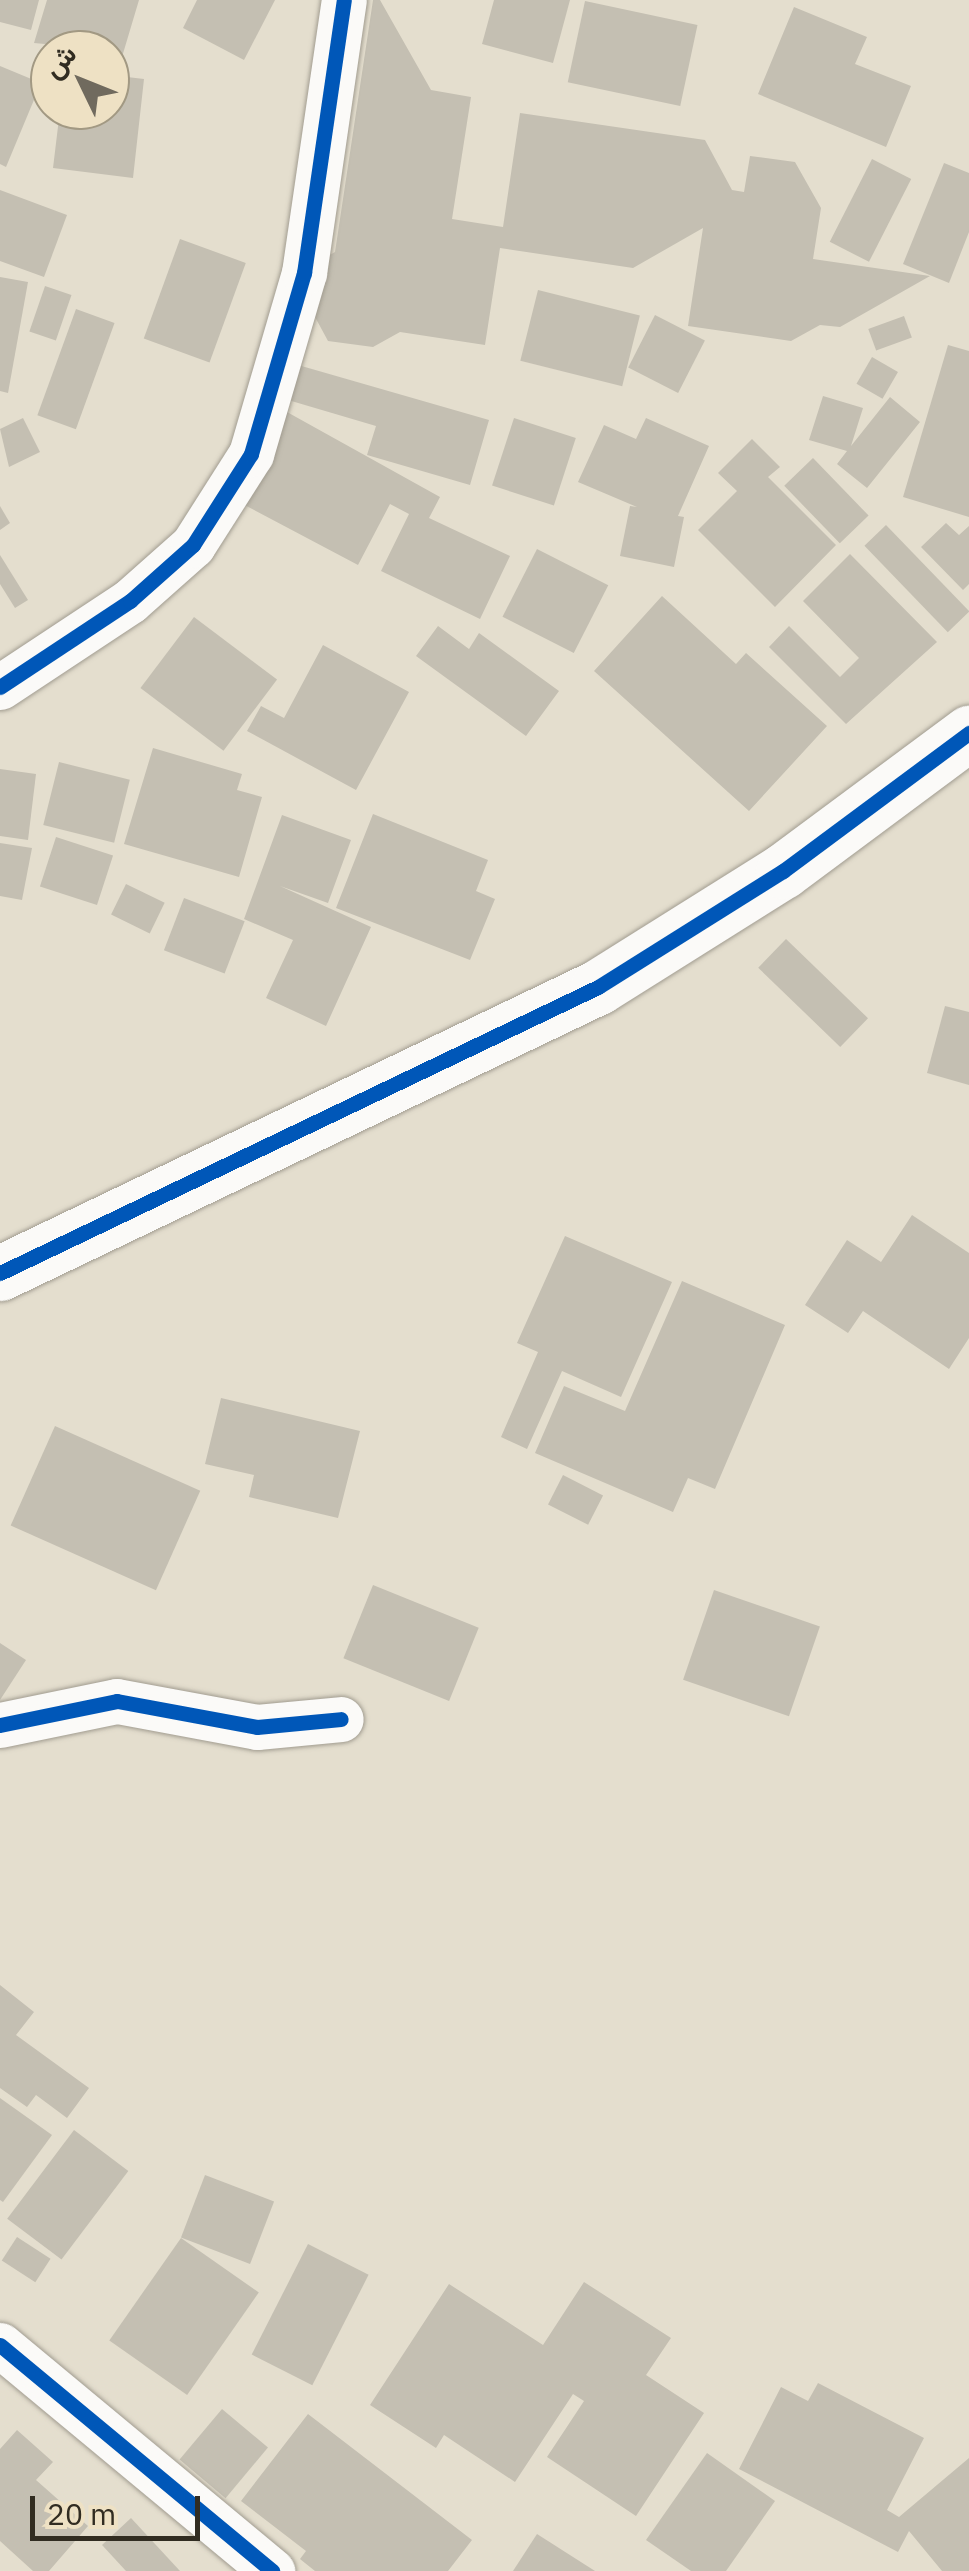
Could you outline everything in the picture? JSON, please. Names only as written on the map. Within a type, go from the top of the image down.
[{"type":"street","points":[[0,687],[130,601],[193,545],[251,454],[304,272],[344,0]]},
{"type":"street","points":[[0,1273],[598,986],[783,872],[969,733]]},
{"type":"street","points":[[0,1725],[117,1701],[257,1728],[341,1719]]},
{"type":"street","points":[[0,2345],[272,2571]]},
{"type":"building","points":[[0,0],[39,0],[31,30],[0,22]]},
{"type":"building","points":[[47,0],[139,0],[130,30],[38,30]]},
{"type":"building","points":[[197,0],[275,0],[244,60],[183,28]]},
{"type":"building","points":[[373,0],[380,0],[431,90],[471,97],[452,219],[503,227],[520,113],[705,140],[732,190],[744,192],[750,156],[795,162],[821,208],[813,259],[930,276],[840,327],[820,325],[791,341],[688,326],[703,228],[633,268],[500,248],[485,345],[400,332],[373,347],[328,341],[301,291],[304,270],[335,252]]},
{"type":"building","points":[[494,0],[570,0],[553,63],[482,44]]},
{"type":"building","points":[[585,1],[697,25],[680,106],[568,82]]},
{"type":"building","points":[[794,7],[867,37],[855,64],[911,86],[886,147],[758,94]]},
{"type":"building","points":[[0,66],[30,78],[30,109],[6,167],[0,164]]},
{"type":"building","points":[[130,77],[144,79],[133,178],[53,168],[58,130],[130,130]]},
{"type":"building","points":[[872,159],[911,179],[869,262],[830,242]]},
{"type":"building","points":[[944,163],[969,173],[969,232],[949,283],[903,264]]},
{"type":"building","points":[[0,190],[67,215],[44,277],[0,261]]},
{"type":"building","points":[[180,239],[246,263],[210,363],[144,339]]},
{"type":"building","points":[[0,277],[28,282],[8,393],[0,391]]},
{"type":"building","points":[[45,286],[71,295],[56,341],[29,331]]},
{"type":"building","points":[[538,290],[640,315],[622,386],[520,361]]},
{"type":"building","points":[[76,309],[115,323],[76,429],[37,415]]},
{"type":"building","points":[[655,315],[705,340],[678,393],[628,368]]},
{"type":"building","points":[[904,316],[912,338],[876,351],[868,329]]},
{"type":"building","points":[[948,345],[969,351],[969,517],[903,497]]},
{"type":"building","points":[[872,357],[898,372],[882,399],[856,384]]},
{"type":"building","points":[[298,365],[489,420],[470,485],[367,455],[376,426],[288,400]]},
{"type":"building","points":[[823,396],[863,408],[851,446],[890,397],[920,422],[867,488],[837,464],[847,451],[809,440]]},
{"type":"building","points":[[287,412],[440,497],[429,518],[510,556],[480,619],[381,571],[409,514],[390,504],[358,565],[239,502]]},
{"type":"building","points":[[23,418],[40,452],[9,467],[0,429]]},
{"type":"building","points":[[514,418],[576,438],[554,506],[492,486]]},
{"type":"building","points":[[646,418],[709,446],[678,516],[684,517],[674,567],[620,556],[630,506],[637,507],[578,482],[604,425],[636,439]]},
{"type":"building","points":[[752,439],[780,467],[768,477],[836,545],[775,607],[698,530],[737,491],[718,473]]},
{"type":"building","points":[[813,458],[869,516],[840,543],[784,486]]},
{"type":"building","points":[[0,506],[10,523],[0,530]]},
{"type":"building","points":[[946,523],[959,535],[969,526],[969,584],[963,590],[921,547]]},
{"type":"building","points":[[886,525],[969,611],[948,632],[864,546]]},
{"type":"building","points":[[537,549],[608,585],[574,653],[502,617]]},
{"type":"building","points":[[850,554],[937,642],[846,724],[769,647],[789,626],[840,677],[859,658],[803,601]]},
{"type":"building","points":[[0,555],[28,600],[15,608],[0,584]]},
{"type":"building","points":[[662,596],[736,664],[746,653],[827,726],[749,811],[594,671]]},
{"type":"building","points":[[194,617],[277,680],[223,751],[140,688]]},
{"type":"building","points":[[438,626],[469,649],[479,633],[559,691],[526,736],[416,656]]},
{"type":"building","points":[[323,645],[409,692],[356,790],[247,731],[261,706],[284,718]]},
{"type":"building","points":[[153,748],[242,774],[237,790],[262,797],[239,877],[124,844]]},
{"type":"building","points":[[59,762],[130,780],[114,843],[43,825]]},
{"type":"building","points":[[0,769],[36,774],[28,840],[0,836]]},
{"type":"building","points":[[373,814],[488,860],[476,891],[495,899],[470,960],[336,908]]},
{"type":"building","points":[[282,815],[351,840],[328,903],[280,886],[371,927],[326,1026],[266,998],[293,940],[244,919]]},
{"type":"building","points":[[56,837],[113,856],[97,905],[40,886]]},
{"type":"building","points":[[0,843],[32,848],[22,900],[0,896]]},
{"type":"building","points":[[126,884],[165,903],[150,933],[111,915]]},
{"type":"building","points":[[184,898],[245,921],[225,974],[164,950]]},
{"type":"building","points":[[786,939],[868,1018],[840,1047],[758,968]]},
{"type":"building","points":[[945,1006],[969,1012],[969,1085],[927,1073]]},
{"type":"building","points":[[912,1215],[969,1253],[969,1338],[949,1369],[863,1311],[848,1333],[805,1305],[847,1240],[881,1262]]},
{"type":"building","points":[[565,1236],[672,1282],[621,1397],[562,1371],[527,1449],[501,1437],[538,1352],[517,1343]]},
{"type":"building","points":[[682,1281],[785,1325],[715,1489],[688,1478],[673,1512],[535,1453],[564,1386],[625,1411]]},
{"type":"building","points":[[221,1398],[360,1431],[338,1518],[249,1497],[254,1475],[205,1464]]},
{"type":"building","points":[[55,1426],[200,1491],[156,1590],[11,1526]]},
{"type":"building","points":[[563,1475],[603,1495],[588,1525],[548,1504]]},
{"type":"building","points":[[373,1585],[479,1628],[449,1701],[343,1658]]},
{"type":"building","points":[[714,1590],[820,1626],[789,1716],[683,1680]]},
{"type":"building","points":[[0,1643],[26,1660],[0,1700]]},
{"type":"building","points":[[0,1985],[34,2012],[16,2035],[89,2088],[67,2118],[36,2095],[27,2107],[0,2088]]},
{"type":"building","points":[[0,2098],[52,2135],[3,2202],[0,2200]]},
{"type":"building","points":[[74,2130],[128,2171],[62,2260],[7,2219]]},
{"type":"building","points":[[205,2175],[274,2202],[250,2264],[181,2238]]},
{"type":"building","points":[[17,2237],[51,2259],[35,2282],[2,2260]]},
{"type":"building","points":[[181,2238],[259,2292],[187,2395],[109,2340]]},
{"type":"building","points":[[308,2244],[369,2275],[312,2385],[252,2354]]},
{"type":"building","points":[[584,2282],[671,2338],[646,2375],[704,2413],[636,2516],[547,2457],[584,2401],[573,2394],[515,2482],[444,2435],[436,2448],[370,2405],[449,2284],[543,2345]]},
{"type":"building","points":[[818,2383],[924,2438],[887,2510],[899,2517],[969,2458],[969,2571],[942,2571],[909,2531],[898,2552],[739,2469],[781,2387],[808,2401]]},
{"type":"building","points":[[222,2409],[268,2448],[226,2498],[180,2460]]},
{"type":"building","points":[[308,2414],[472,2540],[448,2571],[315,2571],[300,2559],[306,2551],[241,2501]]},
{"type":"building","points":[[17,2430],[53,2462],[36,2480],[88,2526],[49,2571],[33,2571],[0,2541],[0,2449]]},
{"type":"building","points":[[707,2453],[775,2501],[726,2571],[691,2571],[646,2540]]},
{"type":"building","points":[[131,2518],[180,2571],[126,2571],[102,2545]]},
{"type":"building","points":[[537,2534],[595,2571],[513,2571]]},
{"type":"cycle path","points":[[0,687],[130,601],[193,545],[251,454],[304,273],[344,0]]},
{"type":"cycle path","points":[[0,1273],[598,987],[783,871],[969,733]]},
{"type":"cycle path","points":[[0,1725],[117,1701],[257,1727],[341,1719]]},
{"type":"cycle path","points":[[0,2345],[272,2571]]}]
